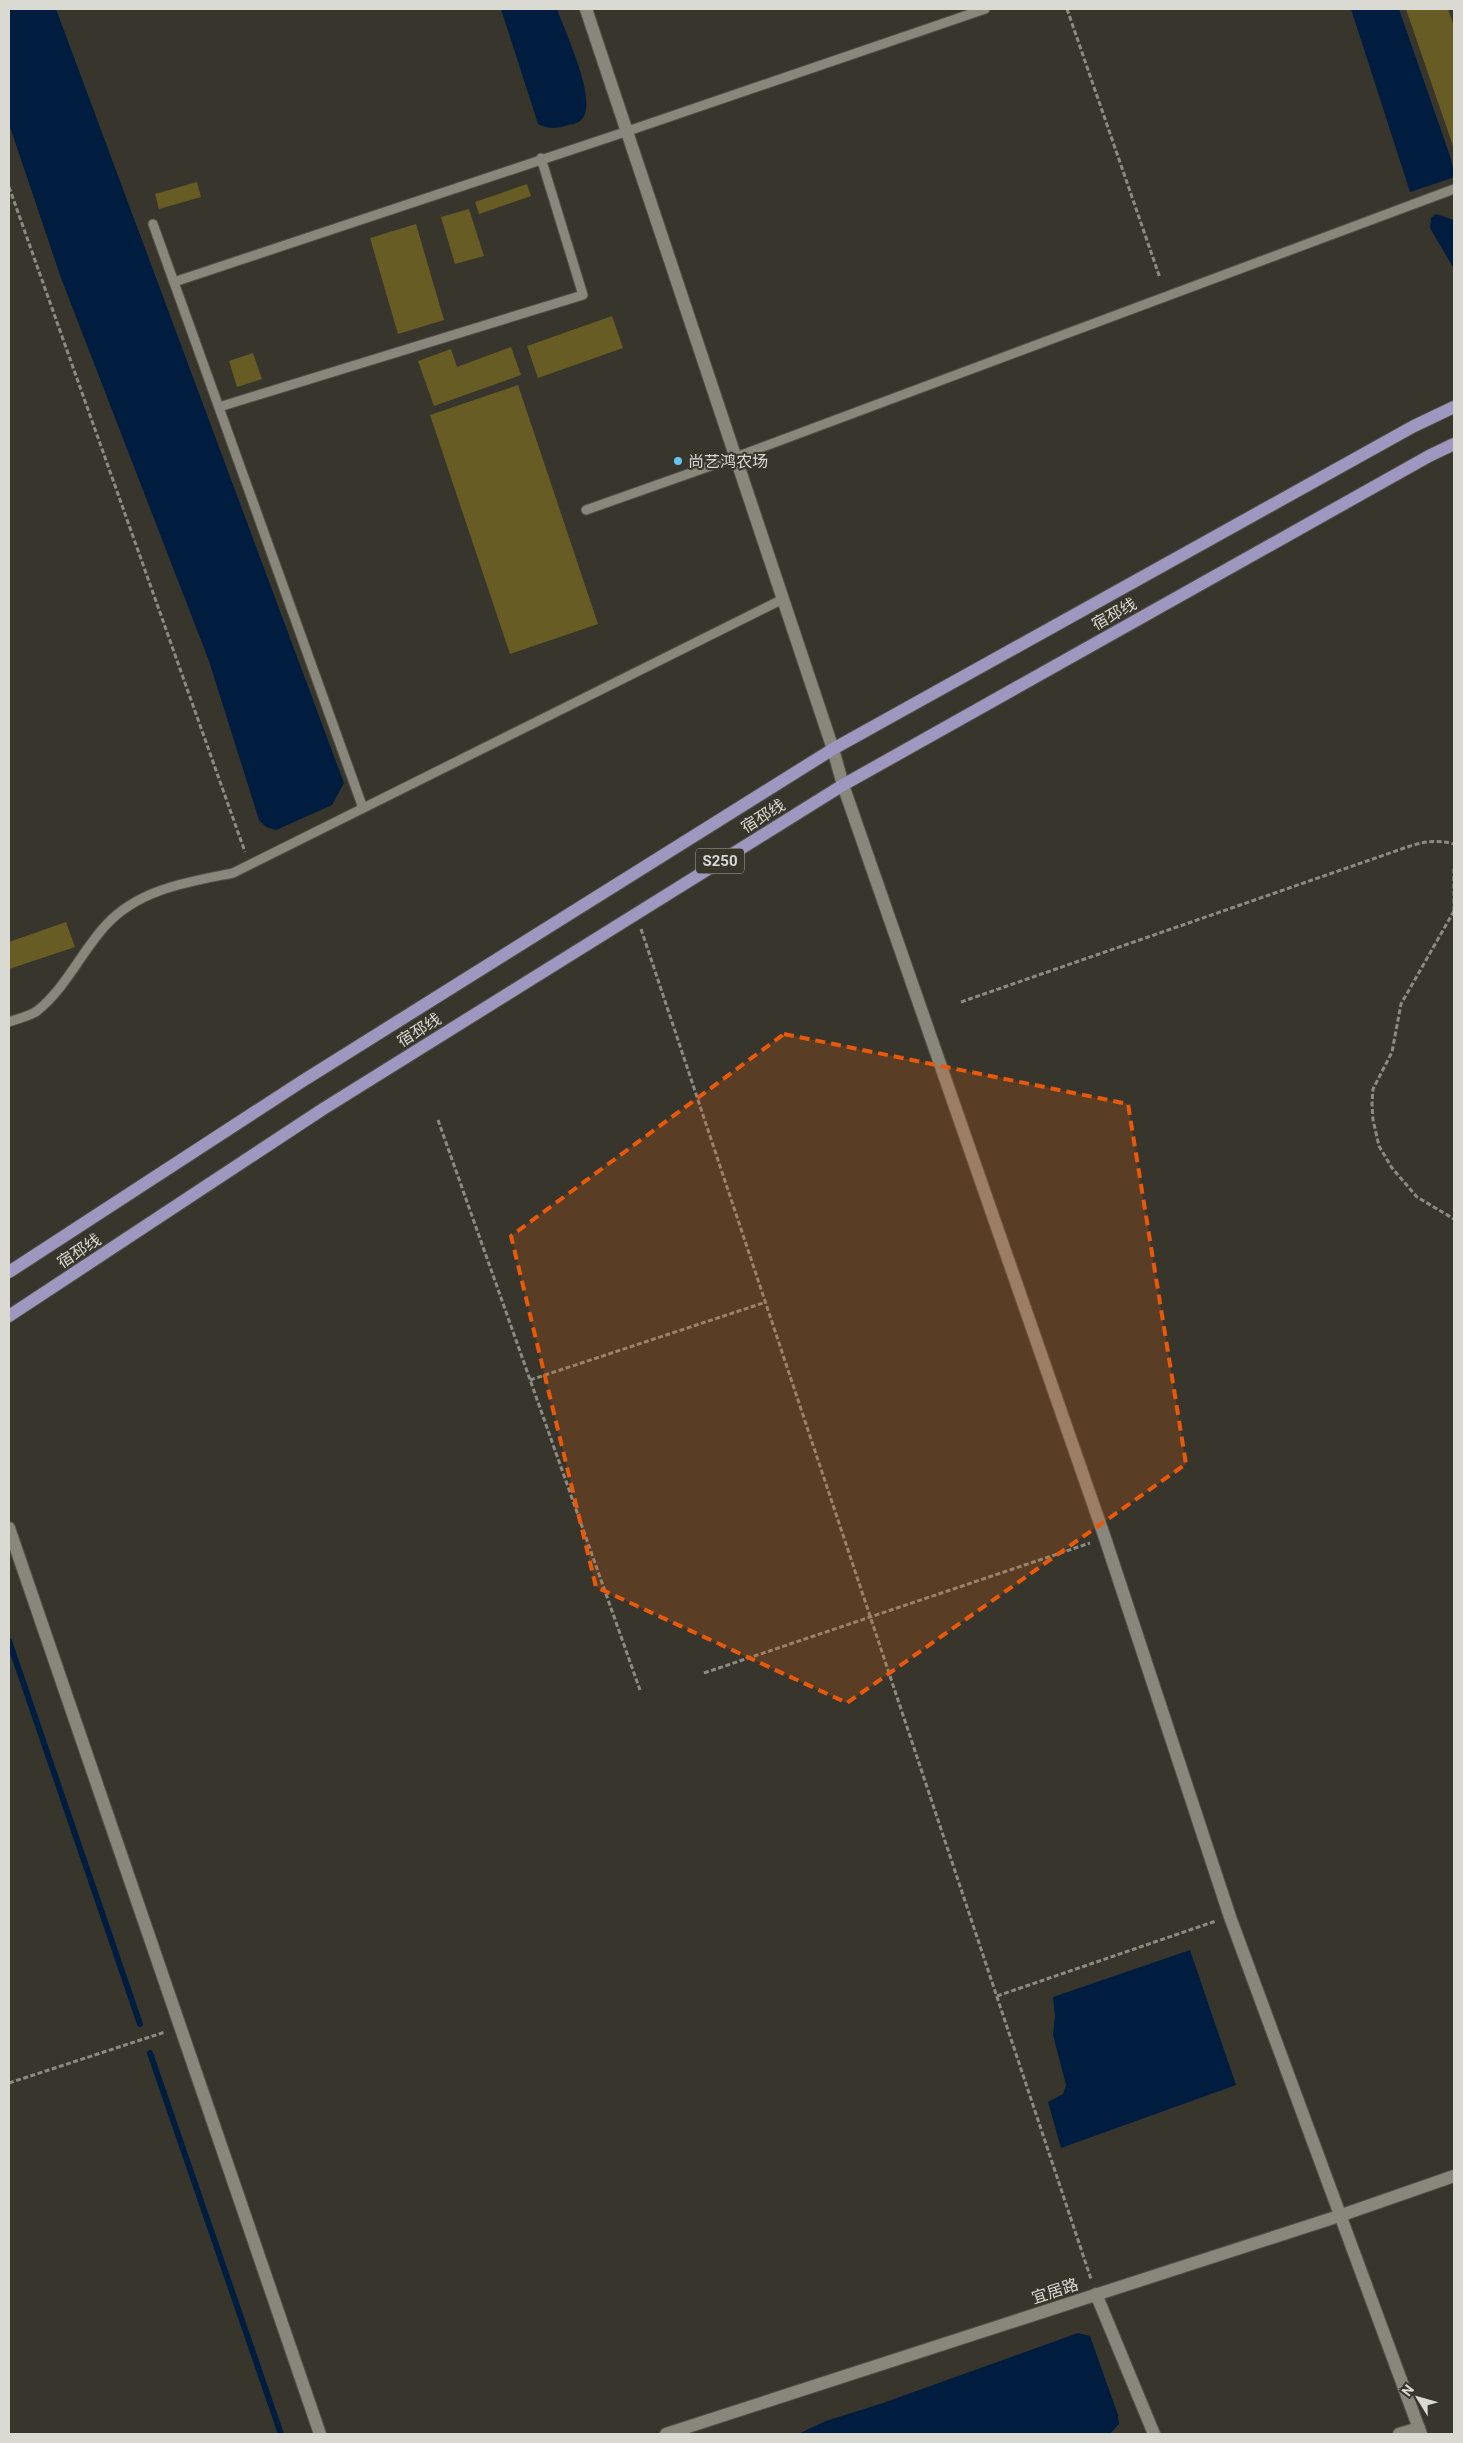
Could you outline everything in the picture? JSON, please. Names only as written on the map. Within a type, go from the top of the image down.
[{"type":"main road","name":"宿邳线","points":[[9,1272],[301,1082],[833,748],[1414,426],[1454,407]]},
{"type":"main road","name":"宿邳线","points":[[9,1316],[323,1109],[843,785],[1429,456],[1454,444]]},
{"type":"street","points":[[586,9],[833,748],[843,785],[1105,1538],[1230,1917],[1420,2431],[1399,2434]]},
{"type":"street","points":[[9,1528],[320,2434]]},
{"type":"street","name":"宜居路","points":[[666,2434],[1339,2216],[1454,2176]]},
{"type":"street","points":[[1096,2294],[1154,2434]]},
{"type":"lane","points":[[174,282],[541,158],[628,131],[985,9]]},
{"type":"lane","points":[[219,407],[583,295],[541,158]]},
{"type":"lane","points":[[586,510],[736,457],[1454,188]]},
{"type":"lane","points":[[153,224],[364,808]]},
{"type":"lane","points":[[9,1022],[36,1012],[56,992],[106,924],[134,902],[167,886],[234,872],[783,599]]},
{"type":"path","points":[[1066,9],[1160,278]]},
{"type":"path","points":[[9,187],[250,864]]},
{"type":"path","points":[[961,1002],[1413,845],[1428,841],[1443,841],[1454,844]]},
{"type":"path","points":[[1454,867],[1454,912],[1401,1004],[1392,1052],[1373,1089],[1372,1103],[1373,1120],[1379,1146],[1392,1168],[1417,1197],[1454,1219]]},
{"type":"path","points":[[636,914],[1096,2294]]},
{"type":"path","points":[[438,1120],[640,1690]]},
{"type":"path","points":[[530,1380],[766,1302]]},
{"type":"path","points":[[704,1673],[1105,1538]]},
{"type":"path","points":[[997,1996],[1230,1917]]},
{"type":"path","points":[[9,2084],[180,2027]]},
{"type":"highlighted area","points":[[784,1034],[1128,1104],[1186,1464],[847,1703],[596,1587],[511,1236]]},
{"type":"water","points":[[9,9],[56,9],[344,783],[332,805],[276,830],[266,827],[259,820],[209,661],[61,278],[9,124]]},
{"type":"water","points":[[501,9],[557,9],[578,63],[586,93],[584,116],[579,122],[556,128],[549,128],[538,124]]},
{"type":"water","points":[[1351,9],[1399,9],[1451,159],[1454,173],[1452,178],[1410,192]]},
{"type":"water","points":[[1436,214],[1454,220],[1454,269],[1430,228],[1431,218]]},
{"type":"water","points":[[1190,1950],[1236,2085],[1061,2148],[1048,2102],[1063,2094],[1066,2085],[1053,2035],[1055,2016],[1053,1997]]},
{"type":"water","points":[[1078,2333],[1090,2336],[1118,2415],[1119,2424],[1110,2434],[798,2434],[826,2421],[883,2403]]},
{"type":"building","points":[[1406,9],[1448,9],[1454,26],[1454,149]]},
{"type":"building","points":[[197,182],[201,197],[159,209],[155,194]]},
{"type":"building","points":[[527,184],[531,196],[479,214],[475,202]]},
{"type":"building","points":[[469,209],[484,256],[455,264],[441,217]]},
{"type":"building","points":[[416,224],[444,320],[398,334],[370,238]]},
{"type":"building","points":[[612,316],[623,348],[538,378],[527,346]]},
{"type":"building","points":[[511,347],[521,375],[434,406],[418,361],[451,349],[457,367]]},
{"type":"building","points":[[253,353],[262,379],[237,387],[229,361]]},
{"type":"building","points":[[518,385],[598,624],[510,654],[430,415]]},
{"type":"building","points":[[66,922],[75,947],[9,969],[9,942]]},
{"type":"waterway","points":[[9,1641],[140,2024]]},
{"type":"waterway","points":[[150,2053],[281,2434]]},
{"type":"place","name":"尚艺鸿农场","points":[[678,461]]}]
